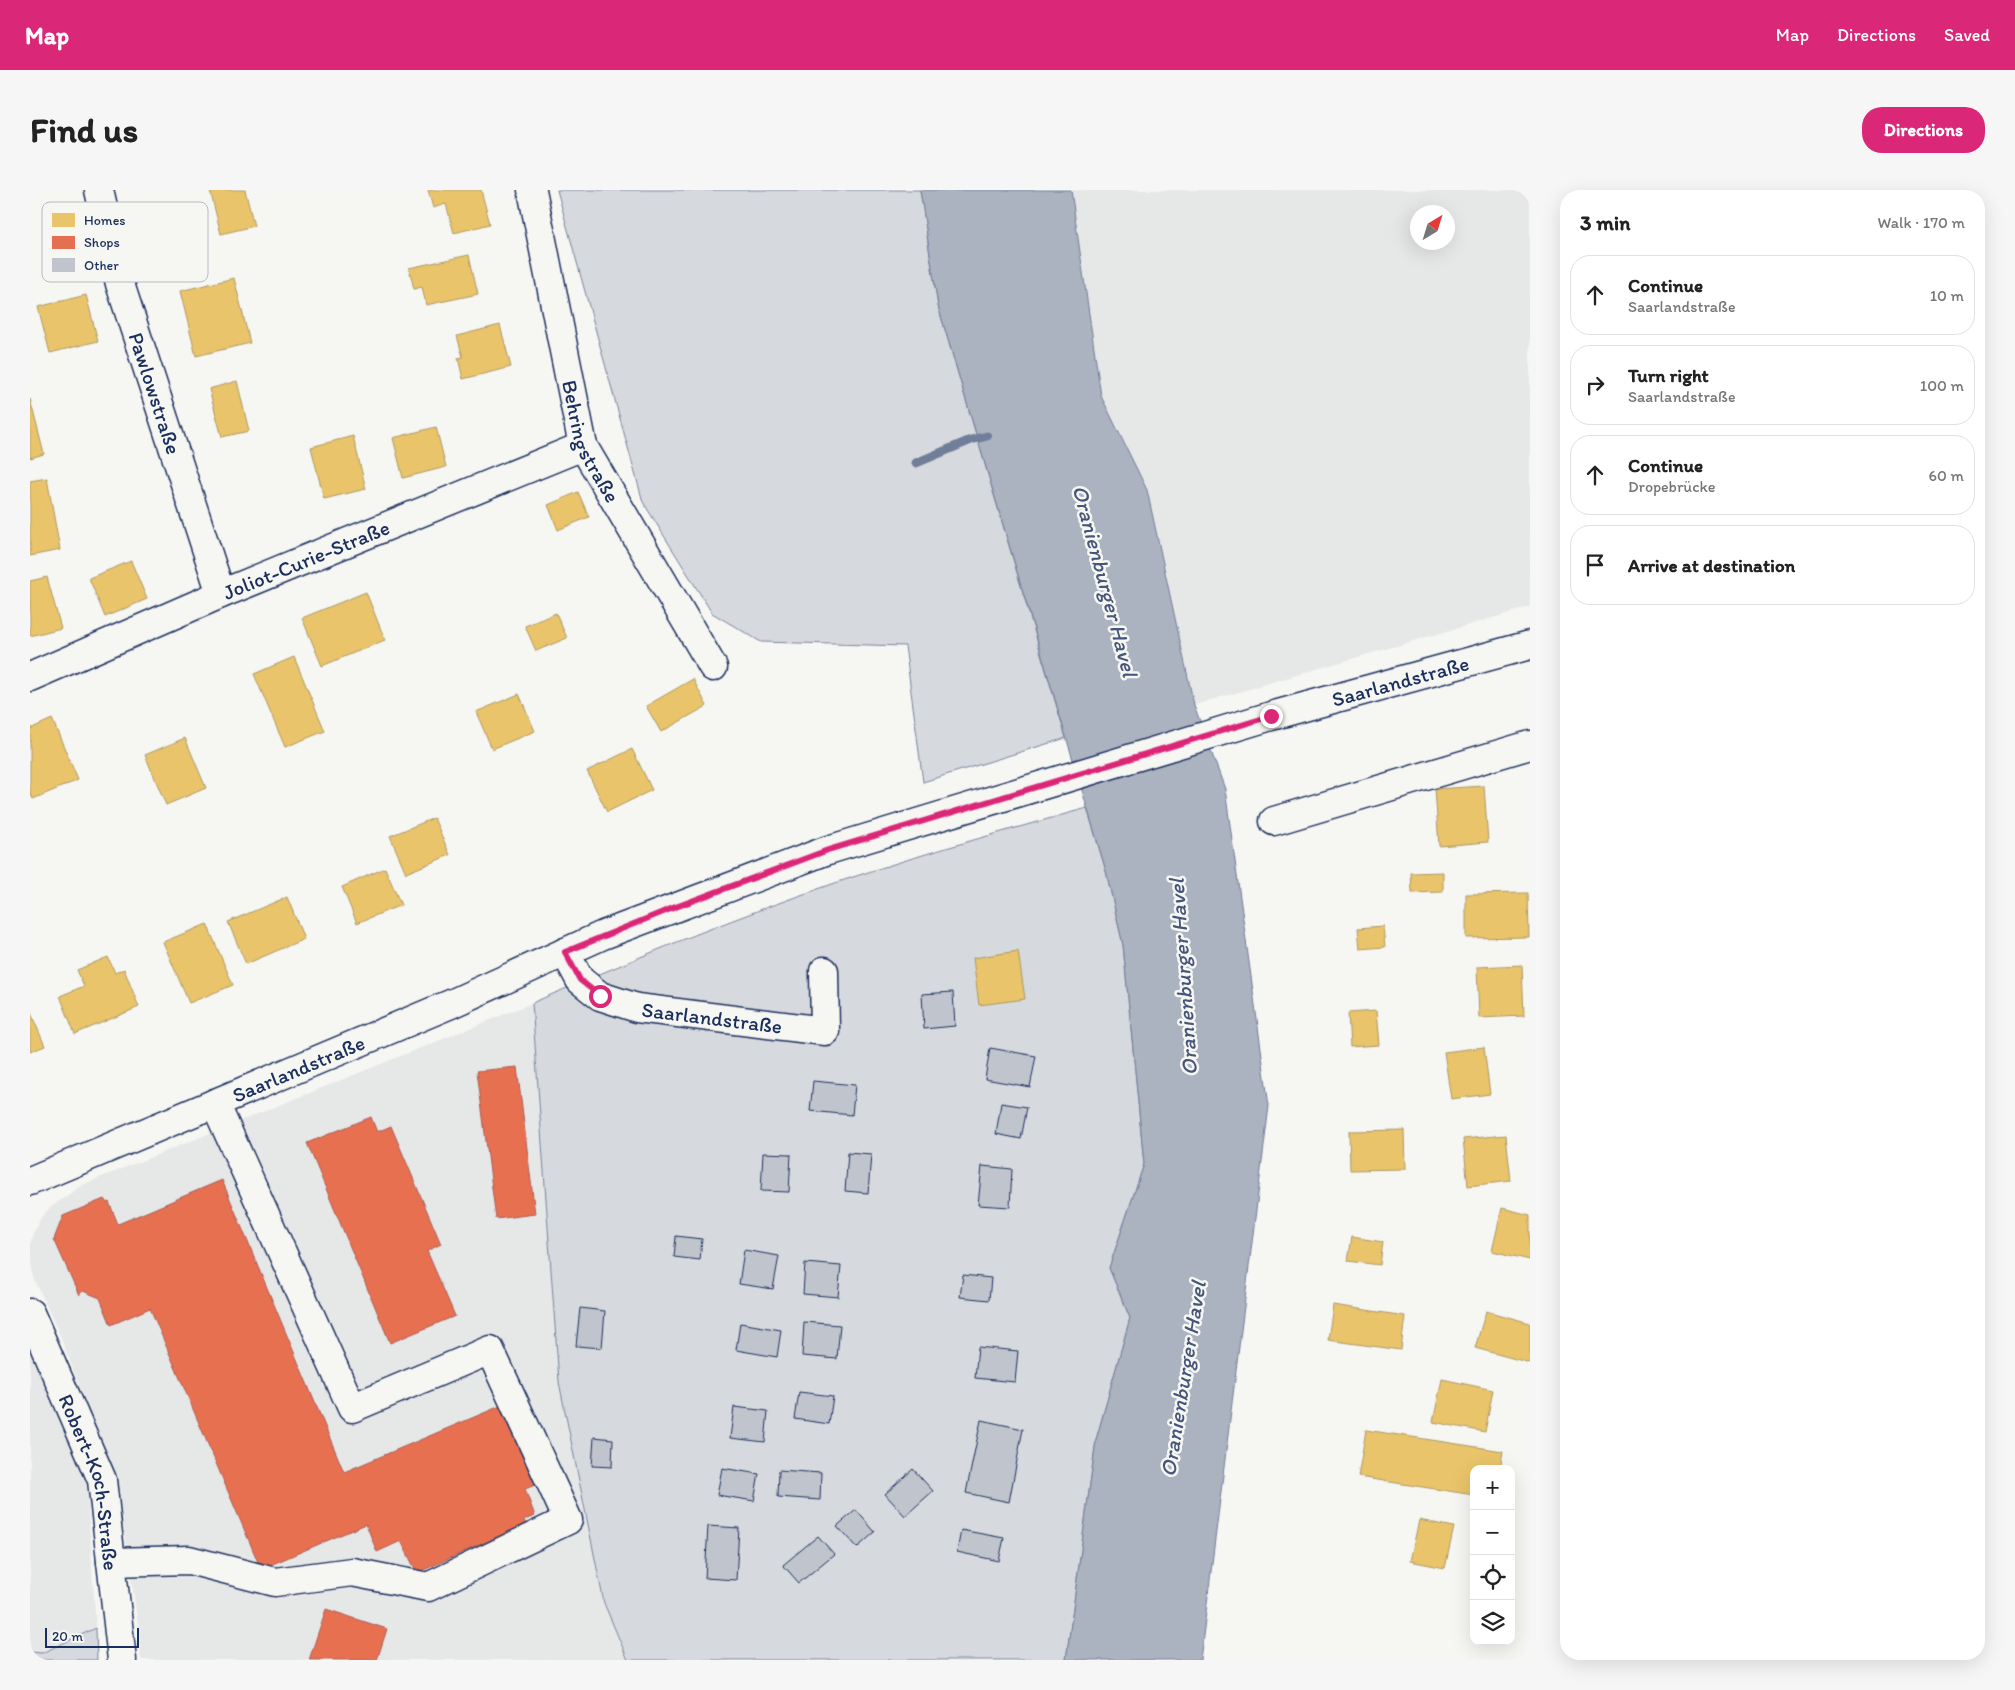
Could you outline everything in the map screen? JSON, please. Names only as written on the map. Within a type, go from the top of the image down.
[{"type":"street","name":"Behringstraße","points":[[532,190],[584,446],[714,667]]},
{"type":"street","name":"Pawlowstraße","points":[[120,282],[221,594]]},
{"type":"street","name":"Joliot-Curie-Straße","points":[[30,677],[221,594],[584,446]]},
{"type":"street","name":"Saarlandstraße","points":[[30,1181],[453,1003],[565,952],[673,908],[828,850],[1271,716],[1530,645]]},
{"type":"street","points":[[1274,821],[1530,745]]},
{"type":"street","name":"Saarlandstraße","points":[[565,952],[580,980],[600,996],[637,1008],[825,1031],[824,971]]},
{"type":"street","points":[[111,1562],[189,1560],[275,1582],[352,1572],[428,1587],[568,1520],[490,1350],[352,1408],[216,1103]]},
{"type":"street","name":"Robert-Koch-Straße","points":[[30,1313],[102,1480],[122,1660]]},
{"type":"shaded area","points":[[557,190],[920,190],[938,306],[1066,738],[923,782],[905,646],[761,642],[712,613],[643,502]]},
{"type":"shaded area","points":[[1071,190],[1530,190],[1530,607],[1194,705],[1147,490],[1101,396]]},
{"type":"shaded area","points":[[1087,808],[1106,871],[1123,945],[1144,1164],[1109,1268],[1130,1318],[1096,1440],[1066,1660],[628,1660],[604,1603],[559,1382],[532,1003],[665,947],[801,895],[979,838]]},
{"type":"shaded area","points":[[532,1003],[559,1382],[604,1603],[628,1660],[141,1660],[138,1625],[117,1483],[61,1338],[34,1278],[30,1246],[33,1233],[42,1216],[51,1207],[82,1185]]},
{"type":"shaded area","points":[[30,1340],[86,1471],[96,1628],[42,1653],[30,1652]]},
{"type":"shaded area","points":[[96,1628],[97,1660],[30,1660],[30,1652],[42,1653]]},
{"type":"water","name":"Oranienburger Havel","points":[[920,190],[1071,190],[1101,396],[1147,490],[1194,705],[1225,789],[1269,1106],[1200,1660],[1066,1660],[1096,1440],[1130,1318],[1109,1268],[1144,1164],[1123,945],[1106,871],[938,306]]},
{"type":"building: Homes","points":[[210,190],[245,190],[254,226],[221,234]]},
{"type":"building: Homes","points":[[428,190],[481,190],[490,224],[454,233],[446,204],[433,208]]},
{"type":"building: Homes","points":[[469,255],[478,294],[426,305],[422,287],[414,289],[409,268]]},
{"type":"building: Homes","points":[[234,278],[250,343],[196,356],[180,291]]},
{"type":"building: Homes","points":[[86,295],[98,341],[50,353],[38,307]]},
{"type":"building: Homes","points":[[500,325],[511,367],[463,379],[458,358],[463,357],[457,336]]},
{"type":"building: Homes","points":[[237,381],[249,431],[222,437],[209,389]]},
{"type":"building: Homes","points":[[30,399],[44,454],[30,458]]},
{"type":"building: Homes","points":[[436,427],[446,467],[403,478],[393,438]]},
{"type":"building: Homes","points":[[353,436],[366,489],[324,499],[311,447]]},
{"type":"building: Homes","points":[[47,478],[60,550],[30,556],[30,481]]},
{"type":"building: Homes","points":[[578,492],[589,517],[558,530],[548,505]]},
{"type":"building: Homes","points":[[131,561],[147,599],[105,617],[89,578]]},
{"type":"building: Homes","points":[[47,577],[61,628],[30,636],[30,581]]},
{"type":"building: Homes","points":[[366,592],[385,640],[322,666],[302,618]]},
{"type":"building: Homes","points":[[556,613],[567,638],[536,651],[525,626]]},
{"type":"building: Homes","points":[[294,657],[325,731],[285,747],[254,674]]},
{"type":"building: Homes","points":[[693,679],[707,706],[661,732],[646,706]]},
{"type":"building: Homes","points":[[519,694],[535,731],[492,749],[476,712]]},
{"type":"building: Homes","points":[[52,719],[78,780],[33,799],[30,792],[30,729]]},
{"type":"building: Homes","points":[[185,738],[206,788],[166,805],[145,755]]},
{"type":"building: Homes","points":[[632,749],[652,790],[607,812],[587,771]]},
{"type":"building: Homes","points":[[1484,786],[1488,842],[1439,846],[1435,789]]},
{"type":"building: Homes","points":[[434,818],[450,855],[406,873],[390,836]]},
{"type":"building: Homes","points":[[385,868],[401,905],[357,923],[342,887]]},
{"type":"building: Homes","points":[[1443,872],[1443,892],[1412,893],[1411,873]]},
{"type":"building: Homes","points":[[1528,893],[1529,937],[1466,938],[1466,894]]},
{"type":"building: Homes","points":[[287,897],[304,939],[246,964],[228,922]]},
{"type":"building: Homes","points":[[207,924],[233,985],[189,1003],[163,942]]},
{"type":"building: Homes","points":[[1383,926],[1385,947],[1360,949],[1358,928]]},
{"type":"building: Homes","points":[[1018,951],[1025,999],[979,1005],[973,958]]},
{"type":"building: Homes","points":[[108,957],[115,973],[124,969],[139,1007],[75,1034],[60,996],[84,986],[77,970]]},
{"type":"building: Homes","points":[[1522,965],[1524,1016],[1479,1018],[1477,967]]},
{"type":"building: Homes","points":[[30,1011],[45,1046],[30,1052]]},
{"type":"building: Homes","points":[[1376,1011],[1379,1045],[1350,1047],[1348,1013]]},
{"type":"building: Homes","points":[[1484,1047],[1490,1094],[1451,1099],[1444,1052]]},
{"type":"building: Homes","points":[[1404,1130],[1405,1169],[1350,1170],[1349,1131]]},
{"type":"building: Homes","points":[[1506,1135],[1511,1181],[1468,1186],[1463,1139]]},
{"type":"building: Homes","points":[[1502,1208],[1530,1215],[1530,1260],[1492,1251]]},
{"type":"building: Homes","points":[[1352,1237],[1383,1242],[1380,1265],[1348,1261]]},
{"type":"building: Homes","points":[[1333,1305],[1405,1316],[1401,1350],[1328,1340]]},
{"type":"building: Homes","points":[[1486,1311],[1530,1323],[1530,1363],[1475,1348]]},
{"type":"building: Homes","points":[[1442,1379],[1493,1390],[1485,1432],[1433,1422]]},
{"type":"building: Homes","points":[[1366,1430],[1503,1451],[1501,1465],[1470,1465],[1470,1494],[1358,1477]]},
{"type":"building: Homes","points":[[1419,1520],[1454,1527],[1445,1568],[1410,1561]]},
{"type":"building: Shops","points":[[517,1067],[535,1214],[496,1219],[477,1071]]},
{"type":"building: Shops","points":[[371,1117],[377,1132],[391,1126],[441,1244],[427,1251],[455,1316],[390,1343],[307,1143]]},
{"type":"building: Shops","points":[[222,1180],[344,1472],[505,1404],[540,1483],[525,1489],[535,1516],[524,1520],[526,1524],[417,1573],[401,1541],[377,1552],[366,1524],[261,1569],[150,1308],[111,1325],[100,1298],[83,1291],[79,1295],[54,1239],[63,1216],[104,1199],[107,1203],[109,1202],[118,1224]]},
{"type":"building: Shops","points":[[326,1609],[387,1629],[377,1660],[309,1660]]},
{"type":"building: Other","points":[[953,992],[955,1026],[924,1029],[922,994]]},
{"type":"building: Other","points":[[990,1048],[1036,1056],[1030,1087],[985,1079]]},
{"type":"building: Other","points":[[813,1081],[855,1085],[852,1115],[810,1111]]},
{"type":"building: Other","points":[[1001,1103],[1027,1107],[1021,1139],[996,1134]]},
{"type":"building: Other","points":[[848,1152],[871,1154],[868,1193],[845,1191]]},
{"type":"building: Other","points":[[763,1153],[791,1154],[789,1192],[761,1191]]},
{"type":"building: Other","points":[[982,1166],[1012,1169],[1010,1207],[978,1205]]},
{"type":"building: Other","points":[[676,1236],[702,1239],[700,1260],[674,1257]]},
{"type":"building: Other","points":[[744,1250],[779,1256],[773,1289],[739,1284]]},
{"type":"building: Other","points":[[805,1263],[841,1266],[838,1297],[803,1294]]},
{"type":"building: Other","points":[[963,1275],[991,1278],[989,1300],[960,1297]]},
{"type":"building: Other","points":[[580,1308],[605,1311],[602,1348],[576,1346]]},
{"type":"building: Other","points":[[804,1322],[840,1325],[837,1359],[802,1356]]},
{"type":"building: Other","points":[[740,1323],[781,1330],[777,1357],[736,1350]]},
{"type":"building: Other","points":[[978,1347],[1018,1351],[1015,1382],[975,1378]]},
{"type":"building: Other","points":[[799,1392],[833,1396],[829,1424],[795,1419]]},
{"type":"building: Other","points":[[734,1407],[768,1411],[765,1442],[730,1438]]},
{"type":"building: Other","points":[[981,1420],[1023,1429],[1009,1502],[966,1493]]},
{"type":"building: Other","points":[[594,1437],[613,1439],[612,1467],[592,1466]]},
{"type":"building: Other","points":[[722,1468],[759,1474],[754,1501],[717,1495]]},
{"type":"building: Other","points":[[913,1469],[933,1491],[905,1516],[885,1494]]},
{"type":"building: Other","points":[[779,1470],[821,1473],[820,1500],[778,1497]]},
{"type":"building: Other","points":[[856,1510],[875,1532],[857,1548],[837,1526]]},
{"type":"building: Other","points":[[708,1526],[739,1528],[736,1580],[705,1578]]},
{"type":"building: Other","points":[[961,1530],[1004,1538],[999,1561],[957,1552]]},
{"type":"building: Other","points":[[818,1536],[834,1554],[799,1583],[783,1565]]},
{"type":"waterway","points":[[916,463],[971,440],[987,436]]},
{"type":"route","points":[[600,996],[580,980],[565,952],[603,935],[828,850],[1271,716]]}]
